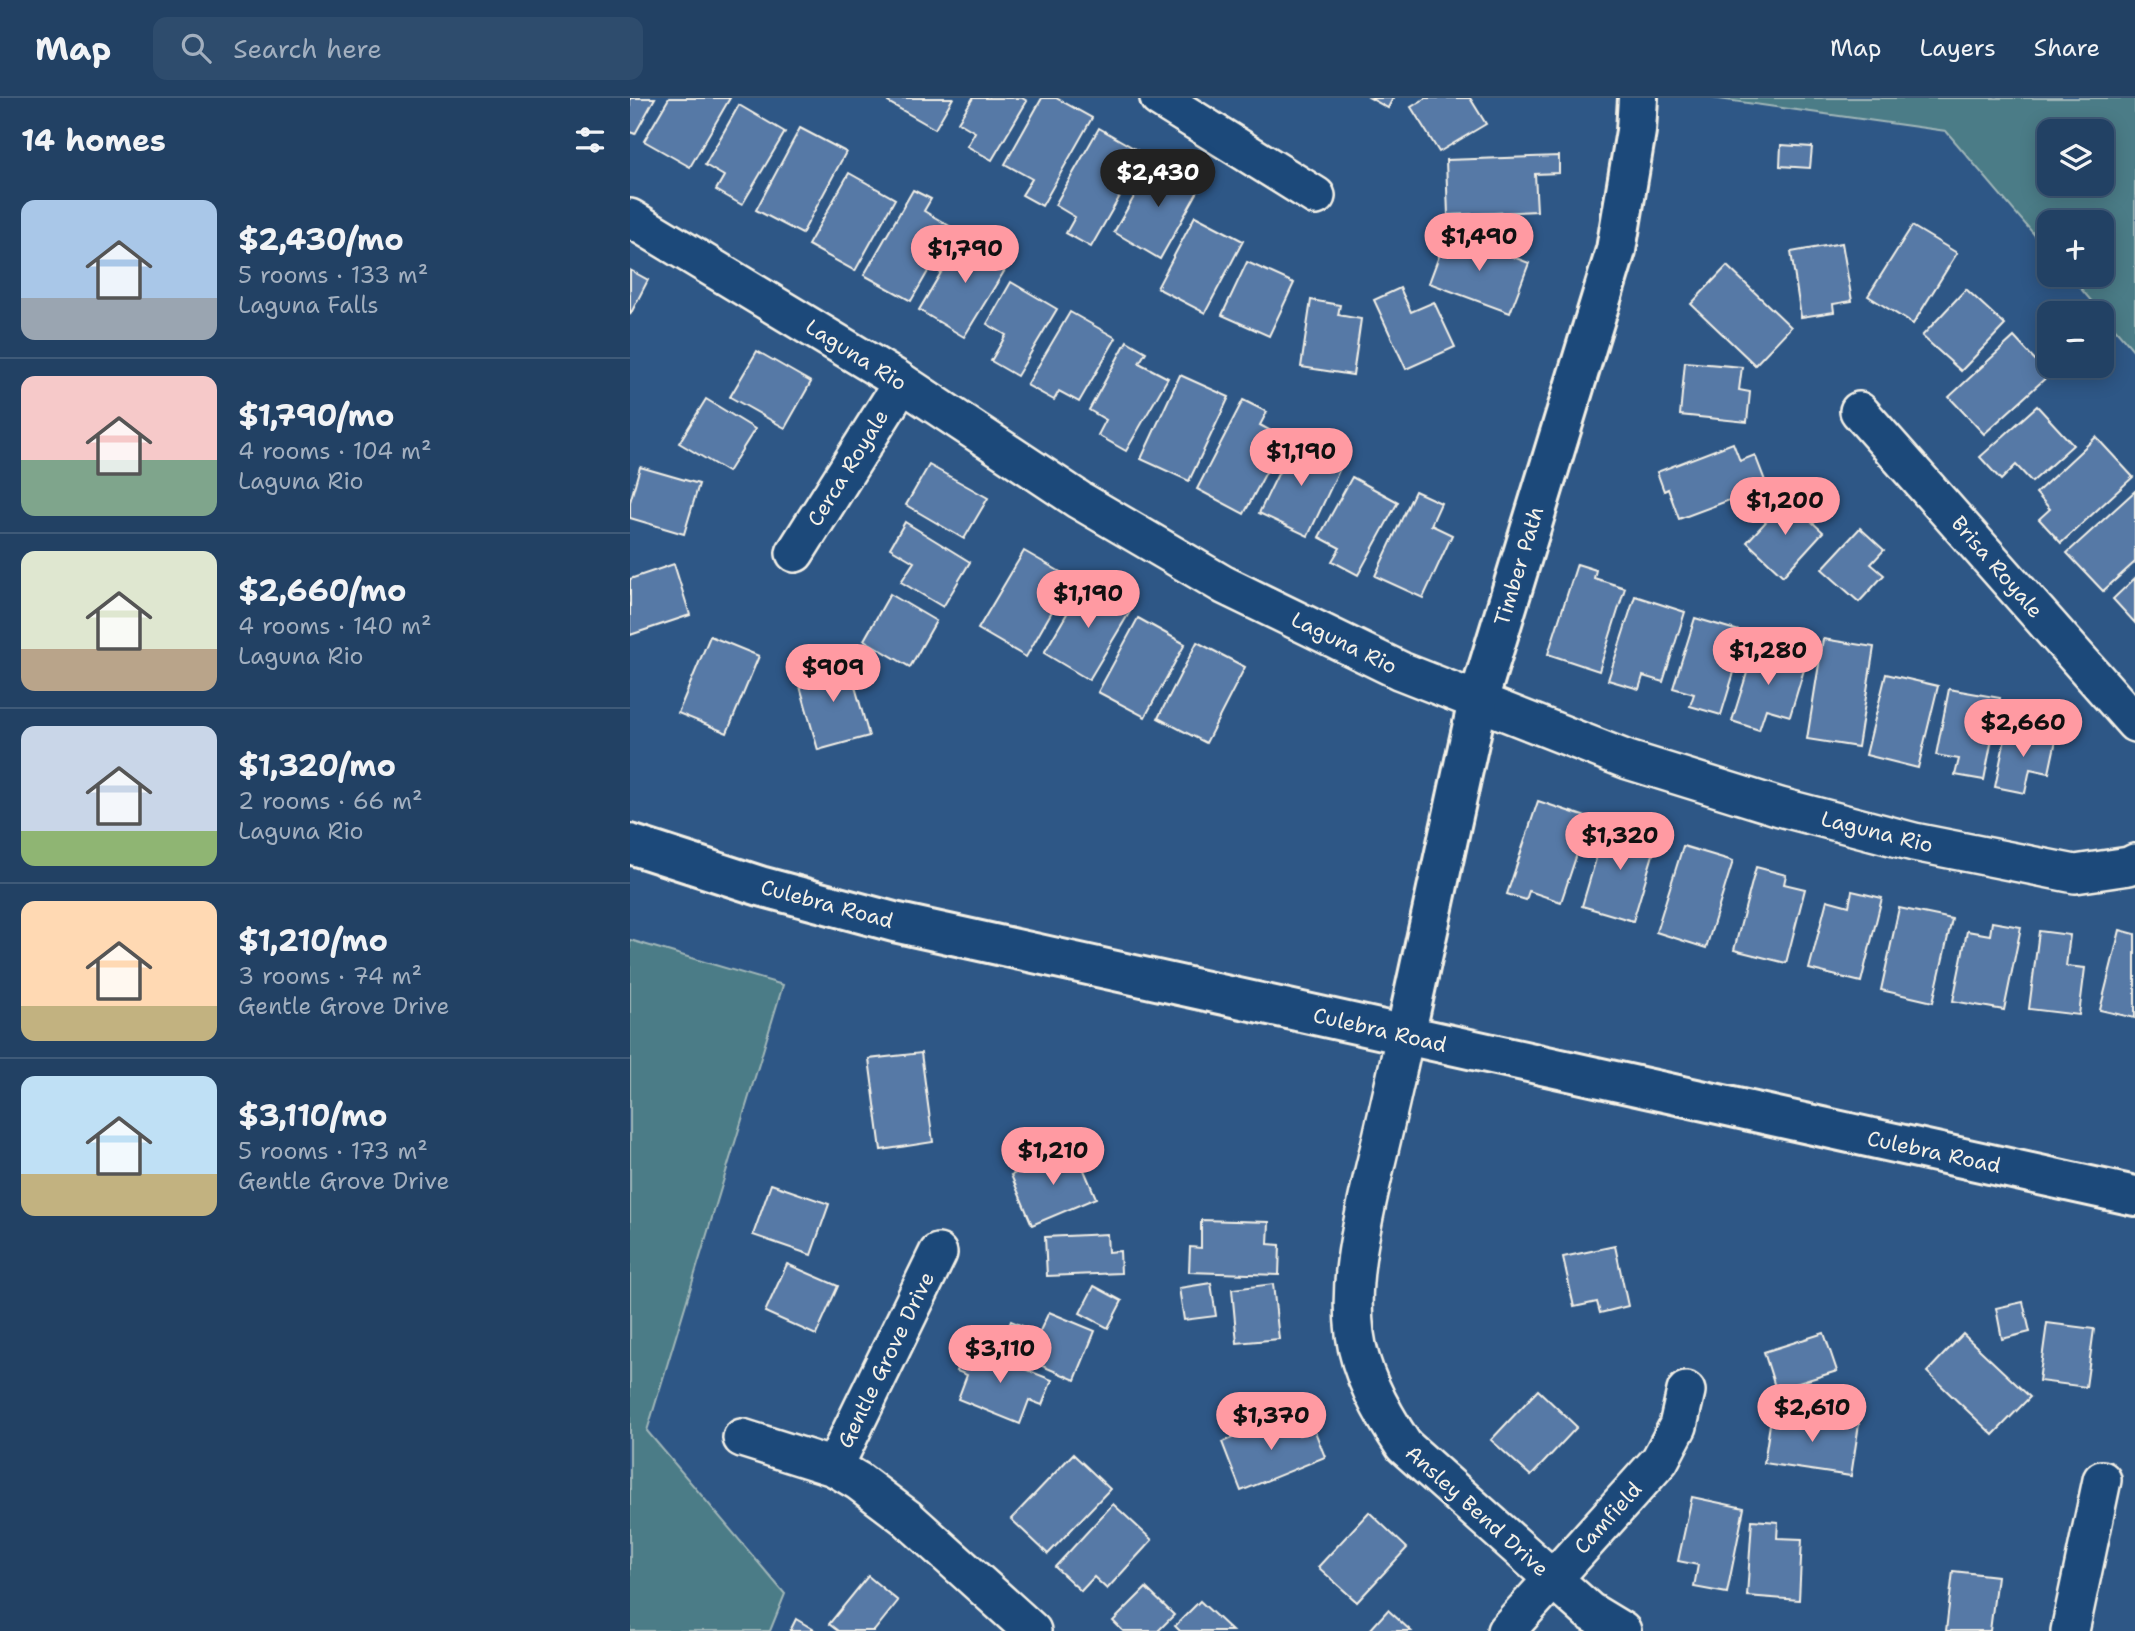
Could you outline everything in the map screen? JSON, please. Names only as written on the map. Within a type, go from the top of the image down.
[{"type":"main road","name":"Timber Path","points":[[1405,1036],[1478,701],[1616,250],[1636,131],[1638,98]]},
{"type":"main road","name":"Culebra Road","points":[[630,844],[760,886],[894,922],[2135,1196]]},
{"type":"street","points":[[1159,98],[1316,196]]},
{"type":"street","name":"Laguna Rio","points":[[630,218],[902,383],[1079,499],[1224,585],[1401,671],[1628,760],[1780,807],[1914,842],[2075,874],[2135,863]]},
{"type":"street","name":"Cerca Royale","points":[[794,553],[902,383]]},
{"type":"street","name":"Brisa Royale","points":[[1859,411],[2135,723]]},
{"type":"street","name":"Ansley Bend Drive","points":[[1405,1036],[1359,1237],[1353,1284],[1355,1335],[1361,1362],[1383,1415],[1404,1446],[1589,1611],[1622,1631]]},
{"type":"street","name":"Gentle Grove Drive","points":[[834,1466],[938,1253]]},
{"type":"street","name":"Camfield","points":[[1506,1631],[1660,1460],[1678,1426],[1686,1391]]},
{"type":"street","points":[[742,1438],[834,1466],[859,1481],[907,1518],[1032,1631]]},
{"type":"street","points":[[2070,1631],[2102,1480]]},
{"type":"green space","points":[[1712,98],[2135,98],[2135,352],[2114,328],[2114,301],[2091,301],[2079,287],[2114,287],[2114,210],[2037,210],[2037,238],[1946,131]]},
{"type":"green space","points":[[630,940],[783,985],[647,1431],[785,1594],[770,1631],[630,1631]]},
{"type":"building","points":[[630,98],[655,98],[635,134],[630,132]]},
{"type":"building","points":[[669,98],[730,98],[690,167],[644,141]]},
{"type":"building","points":[[890,98],[953,98],[935,129],[888,102]]},
{"type":"building","points":[[973,98],[1022,98],[1027,101],[992,160],[967,146],[975,132],[958,122]]},
{"type":"building","points":[[1042,98],[1056,98],[1092,118],[1042,206],[1022,195],[1032,179],[1005,164]]},
{"type":"building","points":[[1370,98],[1393,98],[1388,108]]},
{"type":"building","points":[[1426,98],[1470,98],[1486,124],[1439,152],[1411,107]]},
{"type":"building","points":[[739,105],[785,132],[742,205],[716,190],[724,176],[705,165]]},
{"type":"building","points":[[800,128],[846,152],[802,234],[756,210]]},
{"type":"building","points":[[1099,128],[1144,154],[1091,247],[1066,233],[1075,217],[1055,205]]},
{"type":"building","points":[[1781,145],[1812,147],[1810,168],[1780,166]]},
{"type":"building","points":[[1559,156],[1559,173],[1535,174],[1537,211],[1448,215],[1446,160]]},
{"type":"building","points":[[1155,160],[1201,186],[1160,259],[1114,232]]},
{"type":"building","points":[[849,173],[895,199],[855,271],[808,245]]},
{"type":"building","points":[[913,190],[931,199],[924,211],[953,228],[911,301],[864,275]]},
{"type":"building","points":[[1195,216],[1243,241],[1205,313],[1157,288]]},
{"type":"building","points":[[1912,226],[1957,253],[1913,324],[1868,296]]},
{"type":"building","points":[[965,232],[1011,260],[964,337],[919,310]]},
{"type":"building","points":[[1448,232],[1529,263],[1510,313],[1429,283]]},
{"type":"building","points":[[1842,243],[1852,301],[1833,304],[1834,312],[1801,317],[1791,252]]},
{"type":"building","points":[[1247,262],[1294,283],[1269,336],[1222,315]]},
{"type":"building","points":[[1727,266],[1791,327],[1755,365],[1691,304]]},
{"type":"building","points":[[630,270],[648,280],[630,315]]},
{"type":"building","points":[[1011,282],[1057,309],[1017,376],[991,361],[1006,335],[987,324]]},
{"type":"building","points":[[1400,288],[1411,312],[1434,302],[1455,347],[1406,369],[1374,300]]},
{"type":"building","points":[[1966,289],[2005,325],[1961,371],[1922,336]]},
{"type":"building","points":[[1311,300],[1340,305],[1338,315],[1361,319],[1353,375],[1301,367]]},
{"type":"building","points":[[1070,312],[1116,338],[1079,402],[1059,391],[1054,400],[1027,385]]},
{"type":"building","points":[[2014,337],[2037,362],[2037,378],[2046,378],[1984,434],[1949,397]]},
{"type":"building","points":[[1127,341],[1146,352],[1139,363],[1168,378],[1126,451],[1098,435],[1106,420],[1089,410]]},
{"type":"building","points":[[757,351],[811,382],[785,428],[730,397]]},
{"type":"building","points":[[1685,362],[1742,367],[1739,390],[1750,392],[1747,422],[1680,415]]},
{"type":"building","points":[[1180,375],[1229,397],[1189,481],[1141,459]]},
{"type":"building","points":[[706,399],[755,429],[728,472],[679,443]]},
{"type":"building","points":[[1243,400],[1267,412],[1260,425],[1284,438],[1244,514],[1197,489]]},
{"type":"building","points":[[2037,406],[2073,445],[2032,482],[2016,465],[2001,480],[1980,457]]},
{"type":"building","points":[[2096,437],[2133,477],[2061,543],[2039,519],[2050,509],[2036,493]]},
{"type":"building","points":[[1295,439],[1343,462],[1308,536],[1259,513]]},
{"type":"building","points":[[1733,443],[1740,461],[1755,455],[1767,486],[1679,519],[1668,489],[1664,491],[1657,472]]},
{"type":"building","points":[[929,465],[988,498],[964,539],[906,505]]},
{"type":"building","points":[[640,467],[699,484],[684,534],[630,518],[630,502]]},
{"type":"building","points":[[1352,477],[1398,502],[1358,575],[1332,561],[1340,548],[1319,537]]},
{"type":"building","points":[[1415,491],[1441,503],[1431,525],[1452,535],[1423,598],[1375,576]]},
{"type":"building","points":[[2135,491],[2135,562],[2103,591],[2067,553]]},
{"type":"building","points":[[1787,499],[1823,532],[1783,576],[1747,542]]},
{"type":"building","points":[[905,522],[970,562],[943,607],[901,582],[914,562],[890,548]]},
{"type":"building","points":[[1860,528],[1884,550],[1871,564],[1884,575],[1859,602],[1822,569]]},
{"type":"building","points":[[1024,551],[1071,578],[1026,657],[978,629]]},
{"type":"building","points":[[674,564],[690,615],[630,635],[630,579]]},
{"type":"building","points":[[1577,564],[1596,570],[1594,578],[1625,588],[1599,671],[1548,654]]},
{"type":"building","points":[[2135,578],[2135,623],[2113,599]]},
{"type":"building","points":[[1086,581],[1132,608],[1089,680],[1044,653]]},
{"type":"building","points":[[890,594],[936,621],[910,667],[864,640]]},
{"type":"building","points":[[1635,596],[1685,612],[1663,682],[1643,676],[1639,689],[1608,680]]},
{"type":"building","points":[[1138,618],[1185,644],[1145,717],[1098,692]]},
{"type":"building","points":[[1695,618],[1746,633],[1721,715],[1690,706],[1694,694],[1673,688]]},
{"type":"building","points":[[710,636],[759,656],[727,733],[678,713]]},
{"type":"building","points":[[1823,639],[1874,647],[1858,747],[1807,739]]},
{"type":"building","points":[[1197,642],[1245,667],[1206,743],[1158,718]]},
{"type":"building","points":[[1755,647],[1806,663],[1790,716],[1766,709],[1759,730],[1732,721]]},
{"type":"building","points":[[847,658],[869,736],[818,750],[796,672]]},
{"type":"building","points":[[1886,674],[1938,686],[1918,768],[1866,755]]},
{"type":"building","points":[[1949,689],[2000,698],[1984,780],[1955,775],[1959,759],[1936,755]]},
{"type":"building","points":[[2007,729],[2056,740],[2049,773],[2030,769],[2025,793],[1995,787]]},
{"type":"building","points":[[1538,801],[1589,818],[1561,902],[1529,891],[1526,900],[1507,894]]},
{"type":"building","points":[[1607,822],[1658,838],[1633,921],[1582,906]]},
{"type":"building","points":[[1683,846],[1733,861],[1706,948],[1656,932]]},
{"type":"building","points":[[1756,867],[1786,875],[1784,884],[1805,889],[1786,963],[1734,950]]},
{"type":"building","points":[[1852,891],[1882,898],[1861,982],[1809,969],[1827,900],[1849,906]]},
{"type":"building","points":[[1899,908],[1952,919],[1933,1002],[1881,990]]},
{"type":"building","points":[[1992,922],[2021,927],[2004,1010],[1953,1001],[1967,931],[1990,935]]},
{"type":"building","points":[[2120,930],[2135,934],[2135,1018],[2100,1010]]},
{"type":"building","points":[[2039,931],[2070,935],[2066,966],[2085,968],[2079,1015],[2029,1009]]},
{"type":"building","points":[[921,1053],[933,1142],[881,1150],[869,1059]]},
{"type":"building","points":[[1075,1149],[1096,1198],[1032,1225],[1011,1175]]},
{"type":"building","points":[[771,1184],[829,1204],[811,1255],[753,1235]]},
{"type":"building","points":[[1201,1220],[1269,1222],[1268,1244],[1280,1245],[1279,1275],[1189,1272],[1190,1247],[1201,1248]]},
{"type":"building","points":[[1107,1234],[1108,1252],[1120,1251],[1121,1273],[1047,1276],[1045,1237]]},
{"type":"building","points":[[1615,1246],[1628,1306],[1600,1313],[1597,1302],[1574,1307],[1563,1257]]},
{"type":"building","points":[[787,1264],[838,1286],[816,1335],[765,1312]]},
{"type":"building","points":[[1211,1283],[1216,1316],[1184,1320],[1179,1288]]},
{"type":"building","points":[[1273,1284],[1279,1339],[1237,1343],[1232,1289]]},
{"type":"building","points":[[1094,1286],[1122,1301],[1108,1328],[1080,1313]]},
{"type":"building","points":[[2023,1302],[2030,1332],[2002,1339],[1996,1308]]},
{"type":"building","points":[[1049,1312],[1095,1331],[1075,1380],[1000,1348],[1011,1321],[1039,1333]]},
{"type":"building","points":[[2047,1323],[2094,1329],[2086,1387],[2039,1381]]},
{"type":"building","points":[[1824,1333],[1837,1371],[1776,1390],[1764,1352]]},
{"type":"building","points":[[1963,1334],[2030,1397],[1993,1435],[1927,1372]]},
{"type":"building","points":[[967,1346],[1052,1380],[1042,1405],[1029,1400],[1020,1424],[958,1399],[967,1375],[957,1371]]},
{"type":"building","points":[[1538,1390],[1577,1427],[1531,1476],[1491,1440]]},
{"type":"building","points":[[1772,1411],[1859,1424],[1851,1476],[1764,1463]]},
{"type":"building","points":[[1290,1414],[1299,1435],[1314,1429],[1325,1457],[1241,1491],[1222,1442]]},
{"type":"building","points":[[1073,1454],[1110,1489],[1048,1554],[1011,1519]]},
{"type":"building","points":[[1692,1497],[1744,1508],[1727,1593],[1694,1587],[1698,1565],[1678,1561]]},
{"type":"building","points":[[1113,1504],[1152,1540],[1107,1589],[1094,1577],[1081,1591],[1055,1567]]},
{"type":"building","points":[[1369,1512],[1407,1548],[1357,1602],[1318,1567]]},
{"type":"building","points":[[1752,1520],[1778,1522],[1777,1538],[1802,1539],[1799,1600],[1747,1596]]},
{"type":"building","points":[[1953,1571],[1997,1576],[1990,1631],[1946,1631]]},
{"type":"building","points":[[868,1576],[898,1601],[874,1631],[838,1631],[829,1624]]},
{"type":"building","points":[[1146,1588],[1174,1615],[1158,1631],[1123,1631],[1113,1621]]},
{"type":"building","points":[[1200,1601],[1232,1631],[1180,1631],[1175,1626]]},
{"type":"building","points":[[1388,1610],[1411,1631],[1369,1631]]},
{"type":"building","points":[[796,1619],[816,1631],[790,1631]]}]
